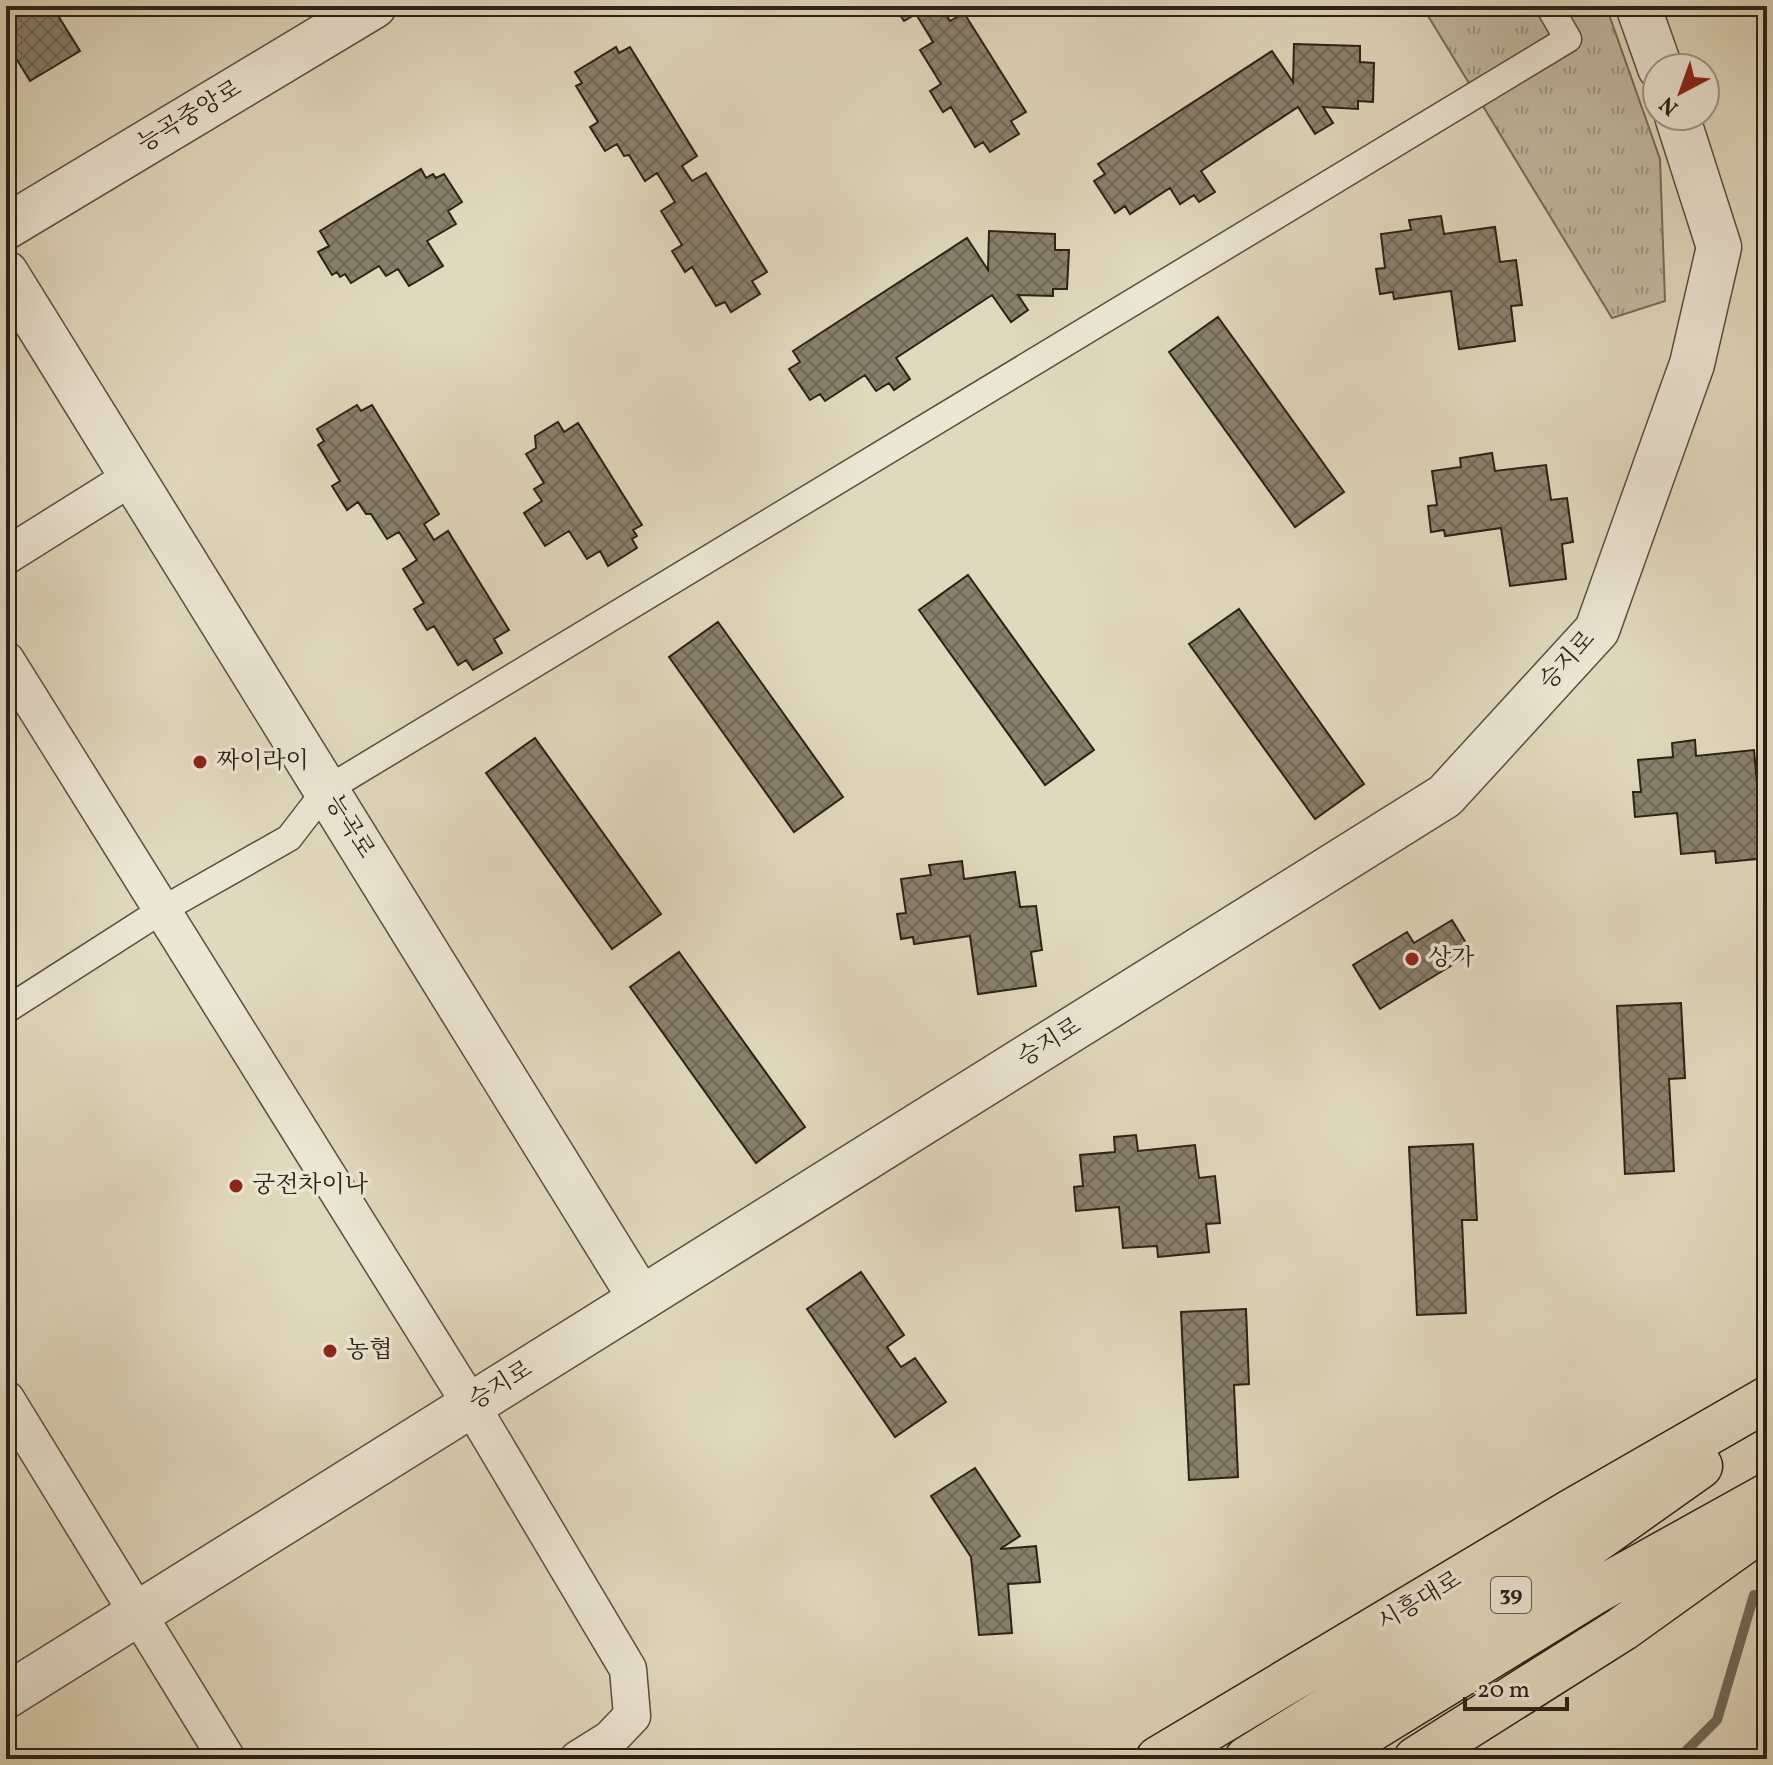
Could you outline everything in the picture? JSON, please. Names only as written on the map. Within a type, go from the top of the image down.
[{"type":"main road","name":"시흥대로","points":[[1158,1759],[1767,1399]]},
{"type":"main road","name":"시흥대로","points":[[1247,1759],[1576,1554],[1767,1419]]},
{"type":"main road","name":"39","points":[[1323,1759],[1596,1591],[1767,1496]]},
{"type":"main road","points":[[1416,1759],[1622,1629],[1767,1525]]},
{"type":"street","name":"능곡중앙로","points":[[6,227],[374,6]]},
{"type":"street","points":[[6,1010],[162,910],[289,838],[326,790],[1568,39],[1549,6]]},
{"type":"street","points":[[1638,6],[1654,52]]},
{"type":"street","name":"승지로","points":[[6,1696],[1445,796],[1597,630],[1692,364],[1719,247],[1682,132]]},
{"type":"street","name":"능곡로","points":[[6,273],[641,1299]]},
{"type":"street","points":[[6,556],[132,477]]},
{"type":"street","points":[[6,660],[471,1405],[628,1669],[632,1716],[610,1739],[578,1759]]},
{"type":"street","points":[[6,1399],[227,1759]]},
{"type":"green space","points":[[1422,6],[1606,6],[1641,105],[1641,132],[1650,132],[1660,159],[1665,301],[1612,318]]},
{"type":"building","points":[[6,6],[52,6],[80,51],[30,81],[6,42]]},
{"type":"building","points":[[894,6],[941,6],[950,21],[964,13],[1026,112],[1011,121],[1019,134],[990,152],[983,142],[975,147],[951,107],[943,112],[930,91],[941,84],[920,50],[933,42],[916,14],[904,21]]},
{"type":"building","points":[[1294,44],[1360,46],[1360,62],[1374,63],[1373,102],[1358,101],[1358,109],[1323,107],[1333,123],[1315,134],[1298,107],[1201,171],[1215,192],[1199,202],[1194,195],[1180,204],[1170,188],[1130,214],[1125,206],[1115,213],[1094,181],[1105,174],[1098,164],[1272,51],[1293,82]]},
{"type":"building","points":[[616,47],[619,53],[630,47],[697,156],[682,166],[692,181],[706,173],[767,272],[752,281],[760,294],[731,312],[725,302],[716,306],[692,267],[685,272],[672,251],[682,245],[661,211],[675,202],[657,173],[645,181],[629,155],[624,156],[617,144],[605,151],[590,127],[598,122],[576,86],[582,83],[575,72]]},
{"type":"building","points":[[421,169],[426,178],[444,174],[462,202],[448,211],[456,224],[427,241],[443,266],[409,286],[398,269],[386,276],[379,266],[351,283],[345,274],[340,277],[337,272],[332,275],[318,252],[329,246],[320,231]]},
{"type":"building","points":[[1441,216],[1444,234],[1495,227],[1500,262],[1516,260],[1522,305],[1511,306],[1515,341],[1459,349],[1451,291],[1394,299],[1393,292],[1380,294],[1376,269],[1385,268],[1381,234],[1411,230],[1409,220]]},
{"type":"building","points":[[989,231],[1055,234],[1055,250],[1069,250],[1067,289],[1053,289],[1053,296],[1018,295],[1028,310],[1011,322],[992,295],[896,358],[910,379],[894,390],[889,383],[876,391],[865,375],[825,401],[820,394],[810,400],[789,369],[800,362],[793,351],[967,238],[988,270]]},
{"type":"building","points":[[1218,317],[1344,492],[1295,527],[1169,352]]},
{"type":"building","points":[[357,405],[361,411],[372,405],[439,514],[424,524],[434,540],[448,531],[509,630],[494,639],[502,653],[473,670],[466,660],[458,665],[434,626],[427,630],[414,609],[424,603],[403,569],[417,560],[399,532],[387,539],[371,514],[366,514],[358,502],[347,510],[332,486],[340,481],[318,445],[324,441],[317,429]]},
{"type":"building","points":[[558,422],[564,432],[578,423],[642,525],[633,530],[637,536],[632,539],[637,548],[608,566],[600,551],[587,559],[569,531],[545,546],[524,513],[542,501],[534,489],[544,483],[526,454],[536,448],[535,436]]},
{"type":"building","points":[[1492,453],[1495,471],[1546,465],[1551,500],[1567,498],[1573,542],[1562,544],[1566,579],[1510,586],[1501,528],[1445,536],[1444,530],[1431,532],[1428,506],[1437,505],[1432,471],[1461,467],[1460,458]]},
{"type":"building","points":[[968,575],[1094,750],[1045,785],[919,610]]},
{"type":"building","points":[[1239,609],[1364,784],[1315,819],[1189,644]]},
{"type":"building","points":[[718,622],[843,797],[794,832],[669,657]]},
{"type":"building","points":[[535,738],[661,914],[612,949],[486,773]]},
{"type":"building","points":[[1695,740],[1696,756],[1754,750],[1757,783],[1767,782],[1767,858],[1716,863],[1715,851],[1681,854],[1677,813],[1635,817],[1633,792],[1641,792],[1638,760],[1673,757],[1672,743]]},
{"type":"building","points":[[962,861],[964,879],[1015,872],[1020,907],[1036,906],[1042,950],[1031,952],[1036,986],[978,994],[970,936],[914,944],[913,937],[901,939],[897,914],[906,913],[901,879],[931,875],[929,865]]},
{"type":"building","name":"상가","points":[[1452,920],[1472,953],[1380,1009],[1353,965],[1407,932],[1414,943]]},
{"type":"building","points":[[679,952],[805,1127],[756,1163],[630,987]]},
{"type":"building","points":[[1681,1003],[1685,1078],[1669,1079],[1674,1171],[1625,1174],[1617,1006]]},
{"type":"building","points":[[1136,1135],[1138,1151],[1195,1145],[1199,1178],[1215,1176],[1220,1223],[1206,1224],[1209,1252],[1158,1257],[1157,1246],[1123,1248],[1119,1207],[1076,1211],[1074,1187],[1083,1186],[1080,1155],[1115,1152],[1114,1137]]},
{"type":"building","points":[[1473,1144],[1477,1220],[1462,1220],[1466,1313],[1417,1315],[1409,1147]]},
{"type":"building","points":[[861,1272],[904,1335],[887,1347],[901,1367],[915,1358],[946,1402],[895,1437],[807,1309]]},
{"type":"building","points":[[1246,1309],[1249,1384],[1234,1385],[1238,1477],[1189,1480],[1181,1312]]},
{"type":"building","points":[[975,1468],[1020,1536],[1000,1549],[1036,1546],[1040,1582],[1008,1584],[1012,1633],[979,1635],[971,1557],[931,1496]]},
{"type":"waterway","points":[[1678,1759],[1717,1720],[1754,1595]]},
{"type":"place","name":"짜이라이","points":[[200,762]]},
{"type":"place","name":"상가","points":[[1412,959]]},
{"type":"place","name":"궁전차이나","points":[[236,1186]]},
{"type":"place","name":"농협","points":[[330,1351]]}]
